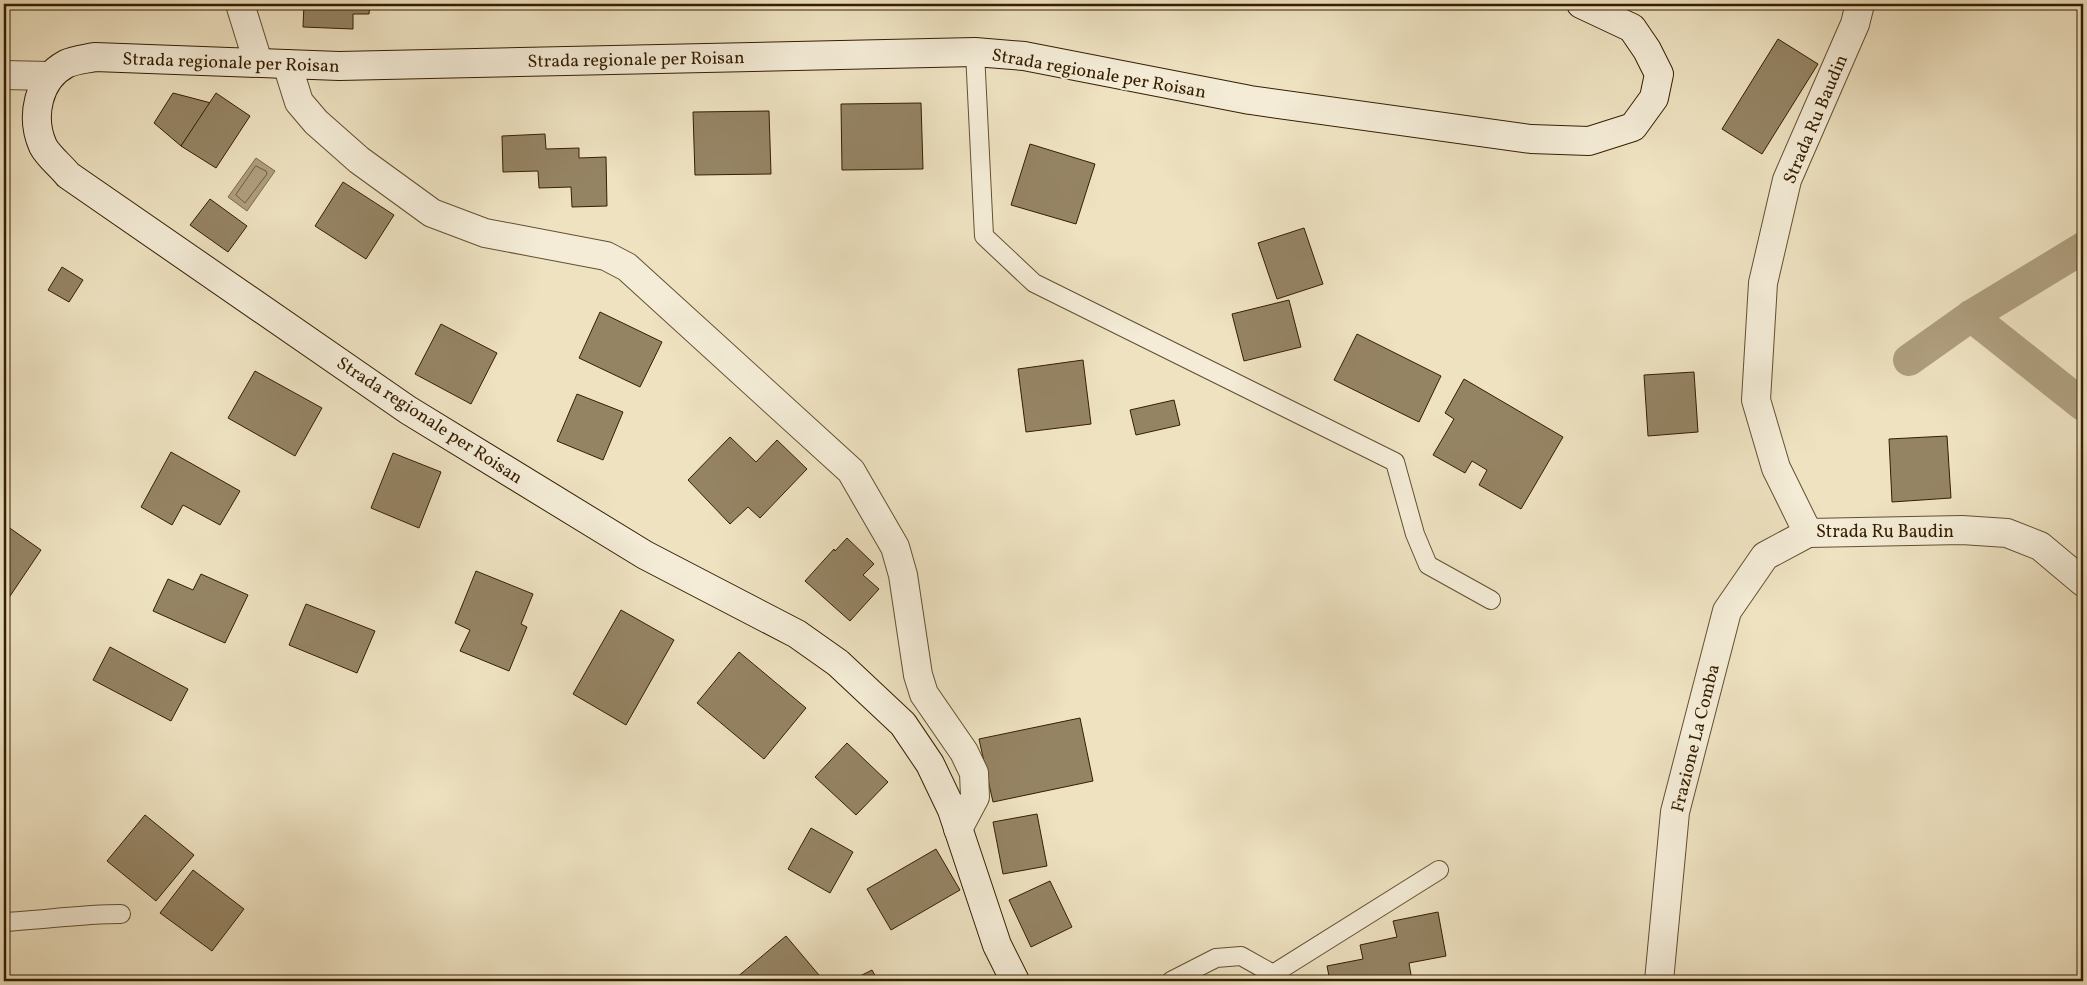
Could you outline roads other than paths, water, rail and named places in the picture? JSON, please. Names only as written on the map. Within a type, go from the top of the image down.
[{"type":"main road","points":[[240,4],[258,62]]},
{"type":"main road","name":"Strada regionale per Roisan","points":[[1015,981],[997,945],[952,810],[930,764],[903,724],[838,663],[797,634],[645,555],[408,410],[68,175],[43,146],[37,117],[39,97],[49,76],[67,63],[96,57],[339,66],[975,52],[1024,56],[1250,100],[1532,139],[1589,141],[1633,127],[1654,98],[1659,74],[1647,50],[1632,28],[1581,4]]},
{"type":"main road","name":"Strada Ru Baudin","points":[[1860,4],[1855,24],[1787,180],[1763,283],[1756,400],[1776,468],[1808,533],[1962,530],[2007,533],[2040,546],[2083,582]]},
{"type":"main road","points":[[287,64],[299,102],[316,122],[376,172],[432,213],[485,233],[606,256],[628,267],[851,471],[895,547],[908,602],[918,675],[924,694],[964,752],[974,773],[975,797],[958,829]]},
{"type":"main road","points":[[4,75],[49,76]]},
{"type":"main road","name":"Frazione La Comba","points":[[1659,981],[1675,812],[1727,611],[1765,556],[1808,533]]},
{"type":"lane","points":[[975,52],[984,236],[1034,283],[1394,462],[1415,534],[1428,565],[1491,600]]},
{"type":"lane","points":[[1171,981],[1216,958],[1233,956],[1241,956],[1273,974],[1440,870]]},
{"type":"lane","points":[[4,922],[44,920],[90,914],[121,914]]},
{"type":"water","points":[[256,158],[275,171],[247,211],[228,197]]},
{"type":"waterway","points":[[1909,360],[1971,316],[2083,248]]},
{"type":"waterway","points":[[1971,316],[2083,405]]}]
